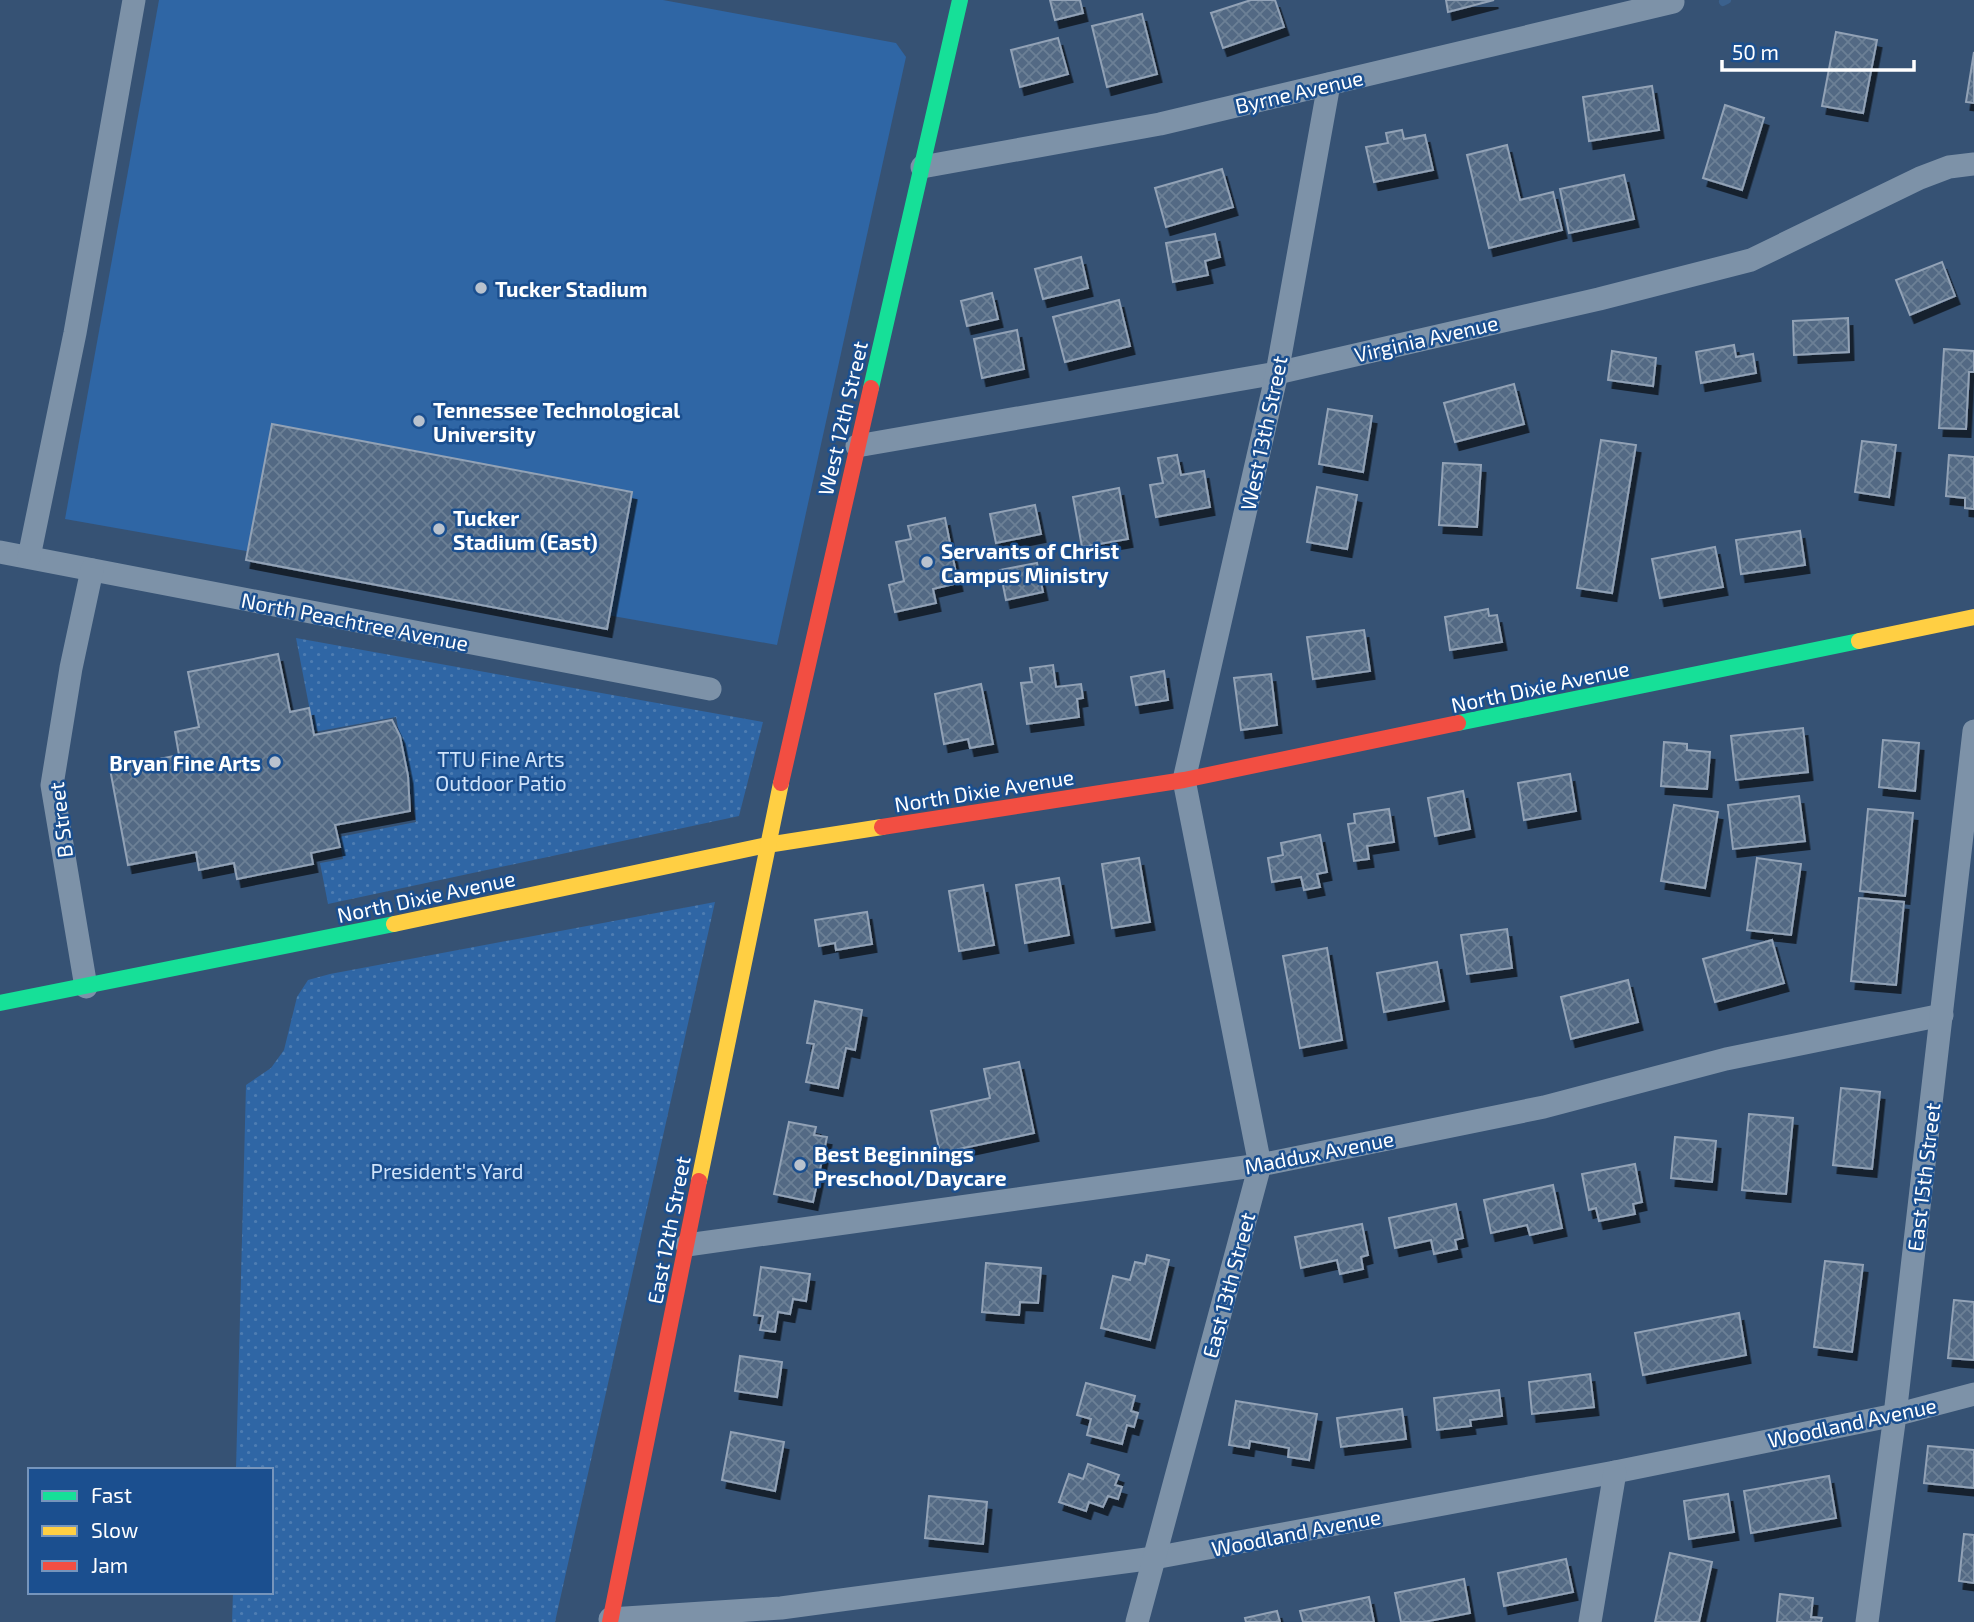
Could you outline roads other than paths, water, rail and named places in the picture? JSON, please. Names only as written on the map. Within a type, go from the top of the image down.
[{"type":"street","points":[[29,557],[75,333],[134,0]]},
{"type":"street","name":"West 12th Street","points":[[767,845],[960,0]]},
{"type":"street","name":"Byrne Avenue","points":[[922,167],[1160,124],[1673,2]]},
{"type":"street","name":"West 13th Street","points":[[1184,780],[1277,373],[1329,84]]},
{"type":"street","name":"Virginia Avenue","points":[[857,446],[1277,373],[1599,299],[1751,260],[1920,178],[1950,167],[1974,164]]},
{"type":"street","name":"North Peachtree Avenue","points":[[0,552],[710,689]]},
{"type":"street","name":"B Street","points":[[86,987],[52,785],[71,668],[92,570]]},
{"type":"street","name":"North Dixie Avenue","points":[[0,1003],[767,845],[1184,780],[1974,617]]},
{"type":"street","name":"East 15th Street","points":[[1867,1622],[1895,1415],[1974,731]]},
{"type":"street","name":"East 13th Street","points":[[1138,1622],[1260,1165],[1184,780]]},
{"type":"street","name":"East 12th Street","points":[[610,1621],[767,845]]},
{"type":"street","name":"Maddux Avenue","points":[[687,1245],[1260,1165],[1544,1107],[1726,1059],[1942,1015]]},
{"type":"street","name":"Woodland Avenue","points":[[610,1621],[781,1608],[1154,1558],[1615,1472],[1895,1415],[1974,1394]]},
{"type":"street","points":[[1590,1622],[1615,1472]]},
{"type":"waterway","points":[[1723,2],[1727,0]]},
{"type":"place","name":"Tucker Stadium","points":[[481,288]]},
{"type":"place","name":"Tennessee Technological University","points":[[419,421]]},
{"type":"place","name":"Tucker Stadium (East)","points":[[439,529]]},
{"type":"place","name":"Servants of Christ Campus Ministry","points":[[927,562]]},
{"type":"place","name":"Bryan Fine Arts","points":[[275,762]]},
{"type":"place","name":"Best Beginnings Preschool/Daycare","points":[[800,1165]]},
{"type":"park label","name":"TTU Fine Arts Outdoor Patio","points":[[501,770]]},
{"type":"park label","name":"President's Yard","points":[[447,1170]]}]
